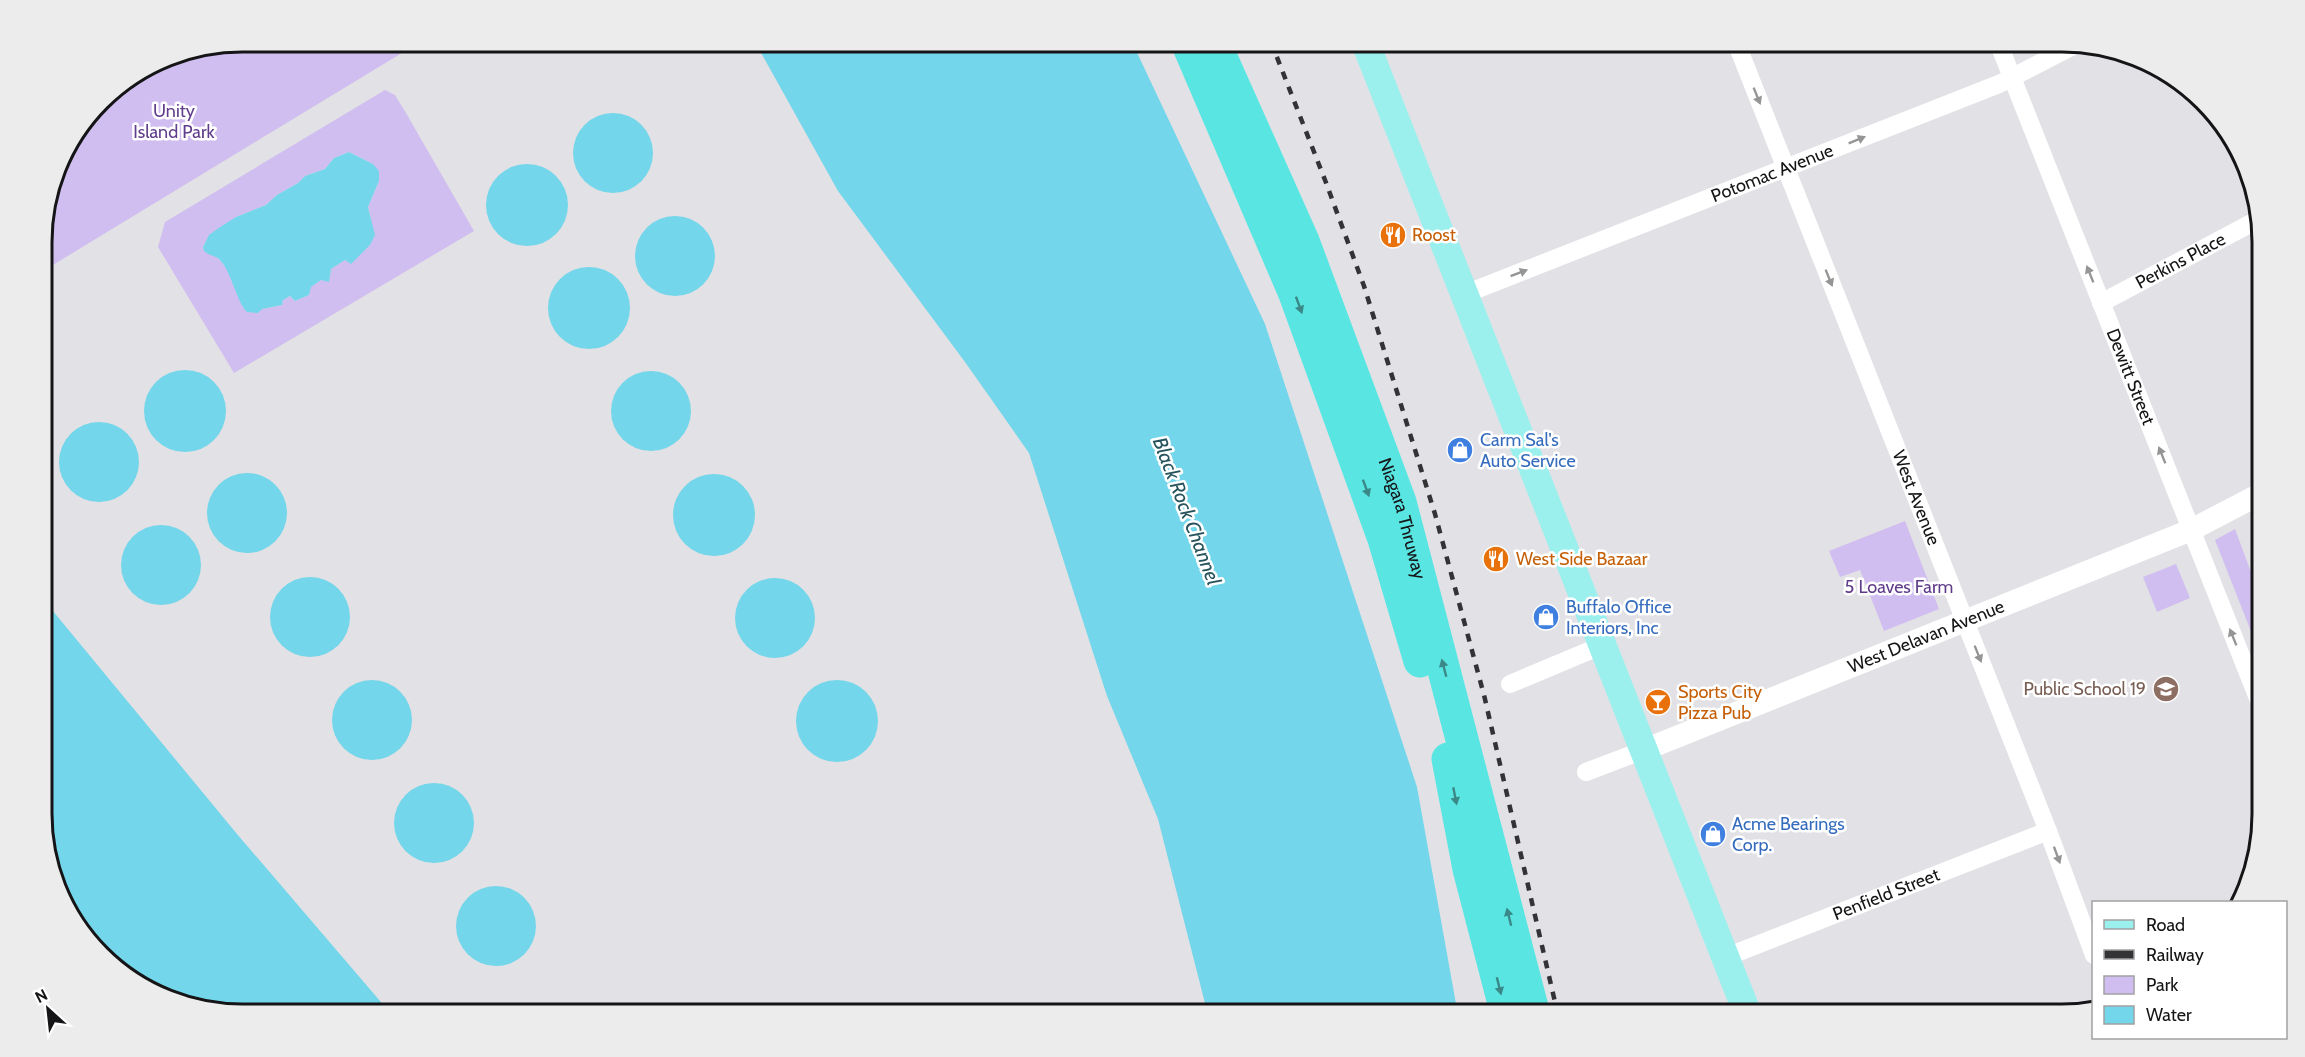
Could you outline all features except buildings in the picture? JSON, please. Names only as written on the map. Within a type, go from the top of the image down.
[{"type":"highway","points":[[1170,52],[1232,175],[1290,246]]},
{"type":"highway","name":"Niagara Thruway","points":[[1192,52],[1290,246],[1295,294],[1384,539],[1446,752],[1469,869],[1504,1004]]},
{"type":"highway","name":"Niagara Thruway","points":[[1218,52],[1290,246],[1401,502],[1531,1004]]},
{"type":"highway","points":[[1237,52],[1290,246]]},
{"type":"main road","points":[[1369,52],[1744,1004]]},
{"type":"street","name":"West Avenue","points":[[1740,52],[2048,831],[2092,950]]},
{"type":"street","name":"Dewitt Street","points":[[2002,52],[2252,683]]},
{"type":"street","name":"Potomac Avenue","points":[[1465,294],[2012,78],[2062,52]]},
{"type":"street","name":"Perkins Place","points":[[2101,303],[2251,223]]},
{"type":"street","name":"West Delavan Avenue","points":[[1586,772],[2191,530],[2252,498]]},
{"type":"street","points":[[1510,684],[1603,645]]},
{"type":"street","name":"Penfield Street","points":[[1726,957],[2048,831]]},
{"type":"green space","name":"Unity Island Park","points":[[230,53],[402,53],[53,265],[56,206],[67,170],[78,148],[108,108],[148,78],[194,59]]},
{"type":"green space","points":[[385,90],[395,95],[474,231],[234,373],[158,247],[165,222]],"holes":[[[349,152],[373,164],[379,181],[368,207],[371,218],[370,245],[351,263],[345,260],[331,269],[329,281],[321,280],[310,287],[309,295],[295,301],[290,296],[283,300],[282,305],[262,309],[243,308],[227,269],[219,259],[203,247],[205,243],[236,217],[266,205],[305,176],[325,169],[334,158]]]},
{"type":"green space","name":"5 Loaves Farm","points":[[1905,521],[1939,609],[1884,631],[1860,570],[1840,577],[1829,551]]},
{"type":"green space","points":[[2235,529],[2252,572],[2252,634],[2215,540]]},
{"type":"green space","points":[[2176,564],[2190,598],[2157,612],[2143,577]]},
{"type":"water","name":"Black Rock Channel","points":[[761,53],[1137,53],[1265,324],[1417,787],[1456,1004],[1205,1004],[1158,819],[1107,696],[1029,453],[965,362],[838,191]]},
{"type":"water","points":[[605,113],[621,113],[642,124],[653,145],[653,161],[642,182],[621,193],[605,193],[591,187],[579,175],[573,161],[573,145],[579,131],[591,119]]},
{"type":"water","points":[[349,152],[373,164],[379,171],[379,181],[368,207],[375,235],[370,245],[351,264],[345,260],[331,269],[329,282],[321,280],[311,287],[309,295],[295,301],[290,296],[283,300],[282,305],[262,309],[258,313],[247,312],[224,266],[218,258],[204,251],[203,247],[209,235],[236,217],[266,205],[305,176],[325,169],[334,158]]},
{"type":"water","points":[[527,164],[543,168],[556,176],[564,189],[568,205],[564,221],[556,234],[543,242],[527,246],[511,242],[498,234],[490,221],[486,205],[490,189],[498,176],[511,168]]},
{"type":"water","points":[[667,216],[683,216],[704,227],[715,248],[715,264],[704,285],[683,296],[667,296],[653,290],[641,278],[635,264],[635,248],[641,234],[653,222]]},
{"type":"water","points":[[589,267],[605,271],[618,279],[626,292],[630,308],[626,324],[618,337],[605,345],[589,349],[573,345],[560,337],[552,324],[548,308],[552,292],[560,279],[573,271]]},
{"type":"water","points":[[185,370],[201,374],[214,382],[222,395],[226,411],[222,427],[214,440],[201,448],[185,452],[169,448],[156,440],[148,427],[144,411],[148,395],[156,382],[169,374]]},
{"type":"water","points":[[643,371],[659,371],[674,377],[685,388],[691,403],[691,419],[685,434],[674,445],[659,451],[643,451],[628,445],[617,434],[611,419],[611,403],[617,388],[628,377]]},
{"type":"water","points":[[91,422],[107,422],[128,433],[139,454],[139,470],[128,491],[107,502],[91,502],[77,496],[65,484],[59,470],[59,454],[65,440],[77,428]]},
{"type":"water","points":[[247,473],[262,476],[275,485],[284,498],[287,513],[284,528],[275,541],[262,550],[247,553],[232,550],[219,541],[210,528],[207,513],[210,498],[219,485],[232,476]]},
{"type":"water","points":[[714,474],[737,481],[743,486],[748,492],[755,515],[748,538],[743,544],[737,549],[714,556],[691,549],[685,544],[680,538],[673,515],[680,492],[685,486],[691,481]]},
{"type":"water","points":[[153,525],[169,525],[190,536],[201,557],[201,573],[190,594],[169,605],[153,605],[139,599],[127,587],[121,573],[121,557],[127,543],[139,531]]},
{"type":"water","points":[[310,577],[325,580],[338,589],[347,602],[350,617],[347,632],[338,645],[325,654],[310,657],[295,654],[282,645],[273,632],[270,617],[273,602],[282,589],[295,580]]},
{"type":"water","points":[[767,578],[783,578],[804,589],[815,610],[815,626],[804,647],[783,658],[767,658],[753,652],[741,640],[735,626],[735,610],[741,596],[753,584]]},
{"type":"water","points":[[53,611],[237,834],[383,1005],[243,1005],[194,998],[170,990],[127,965],[108,949],[92,930],[67,887],[54,839]]},
{"type":"water","points":[[372,680],[387,683],[400,692],[409,705],[412,720],[409,735],[400,748],[387,757],[372,760],[357,757],[344,748],[335,735],[332,720],[335,705],[344,692],[357,683]]},
{"type":"water","points":[[837,680],[853,684],[866,692],[874,705],[878,721],[874,737],[866,750],[853,758],[837,762],[821,758],[808,750],[800,737],[796,721],[800,705],[808,692],[821,684]]},
{"type":"water","points":[[434,783],[449,786],[462,795],[471,808],[474,823],[471,838],[462,851],[449,860],[434,863],[419,860],[406,851],[397,838],[394,823],[397,808],[406,795],[419,786]]},
{"type":"water","points":[[496,886],[511,889],[524,898],[533,911],[536,926],[533,941],[524,954],[511,963],[496,966],[481,963],[468,954],[459,941],[456,926],[459,911],[468,898],[481,889]]},
{"type":"railway","points":[[1275,52],[1364,286],[1435,514],[1484,695],[1556,1004]]},
{"type":"place","name":"Roost","points":[[1393,235]]},
{"type":"place","name":"Carm Sal's Auto Service","points":[[1460,450]]},
{"type":"place","name":"West Side Bazaar","points":[[1496,559]]},
{"type":"place","name":"Buffalo Office Interiors, Inc","points":[[1546,617]]},
{"type":"place","name":"Public School 19","points":[[2166,689]]},
{"type":"place","name":"Sports City Pizza Pub","points":[[1658,702]]},
{"type":"place","name":"Acme Bearings Corp.","points":[[1713,834]]}]
